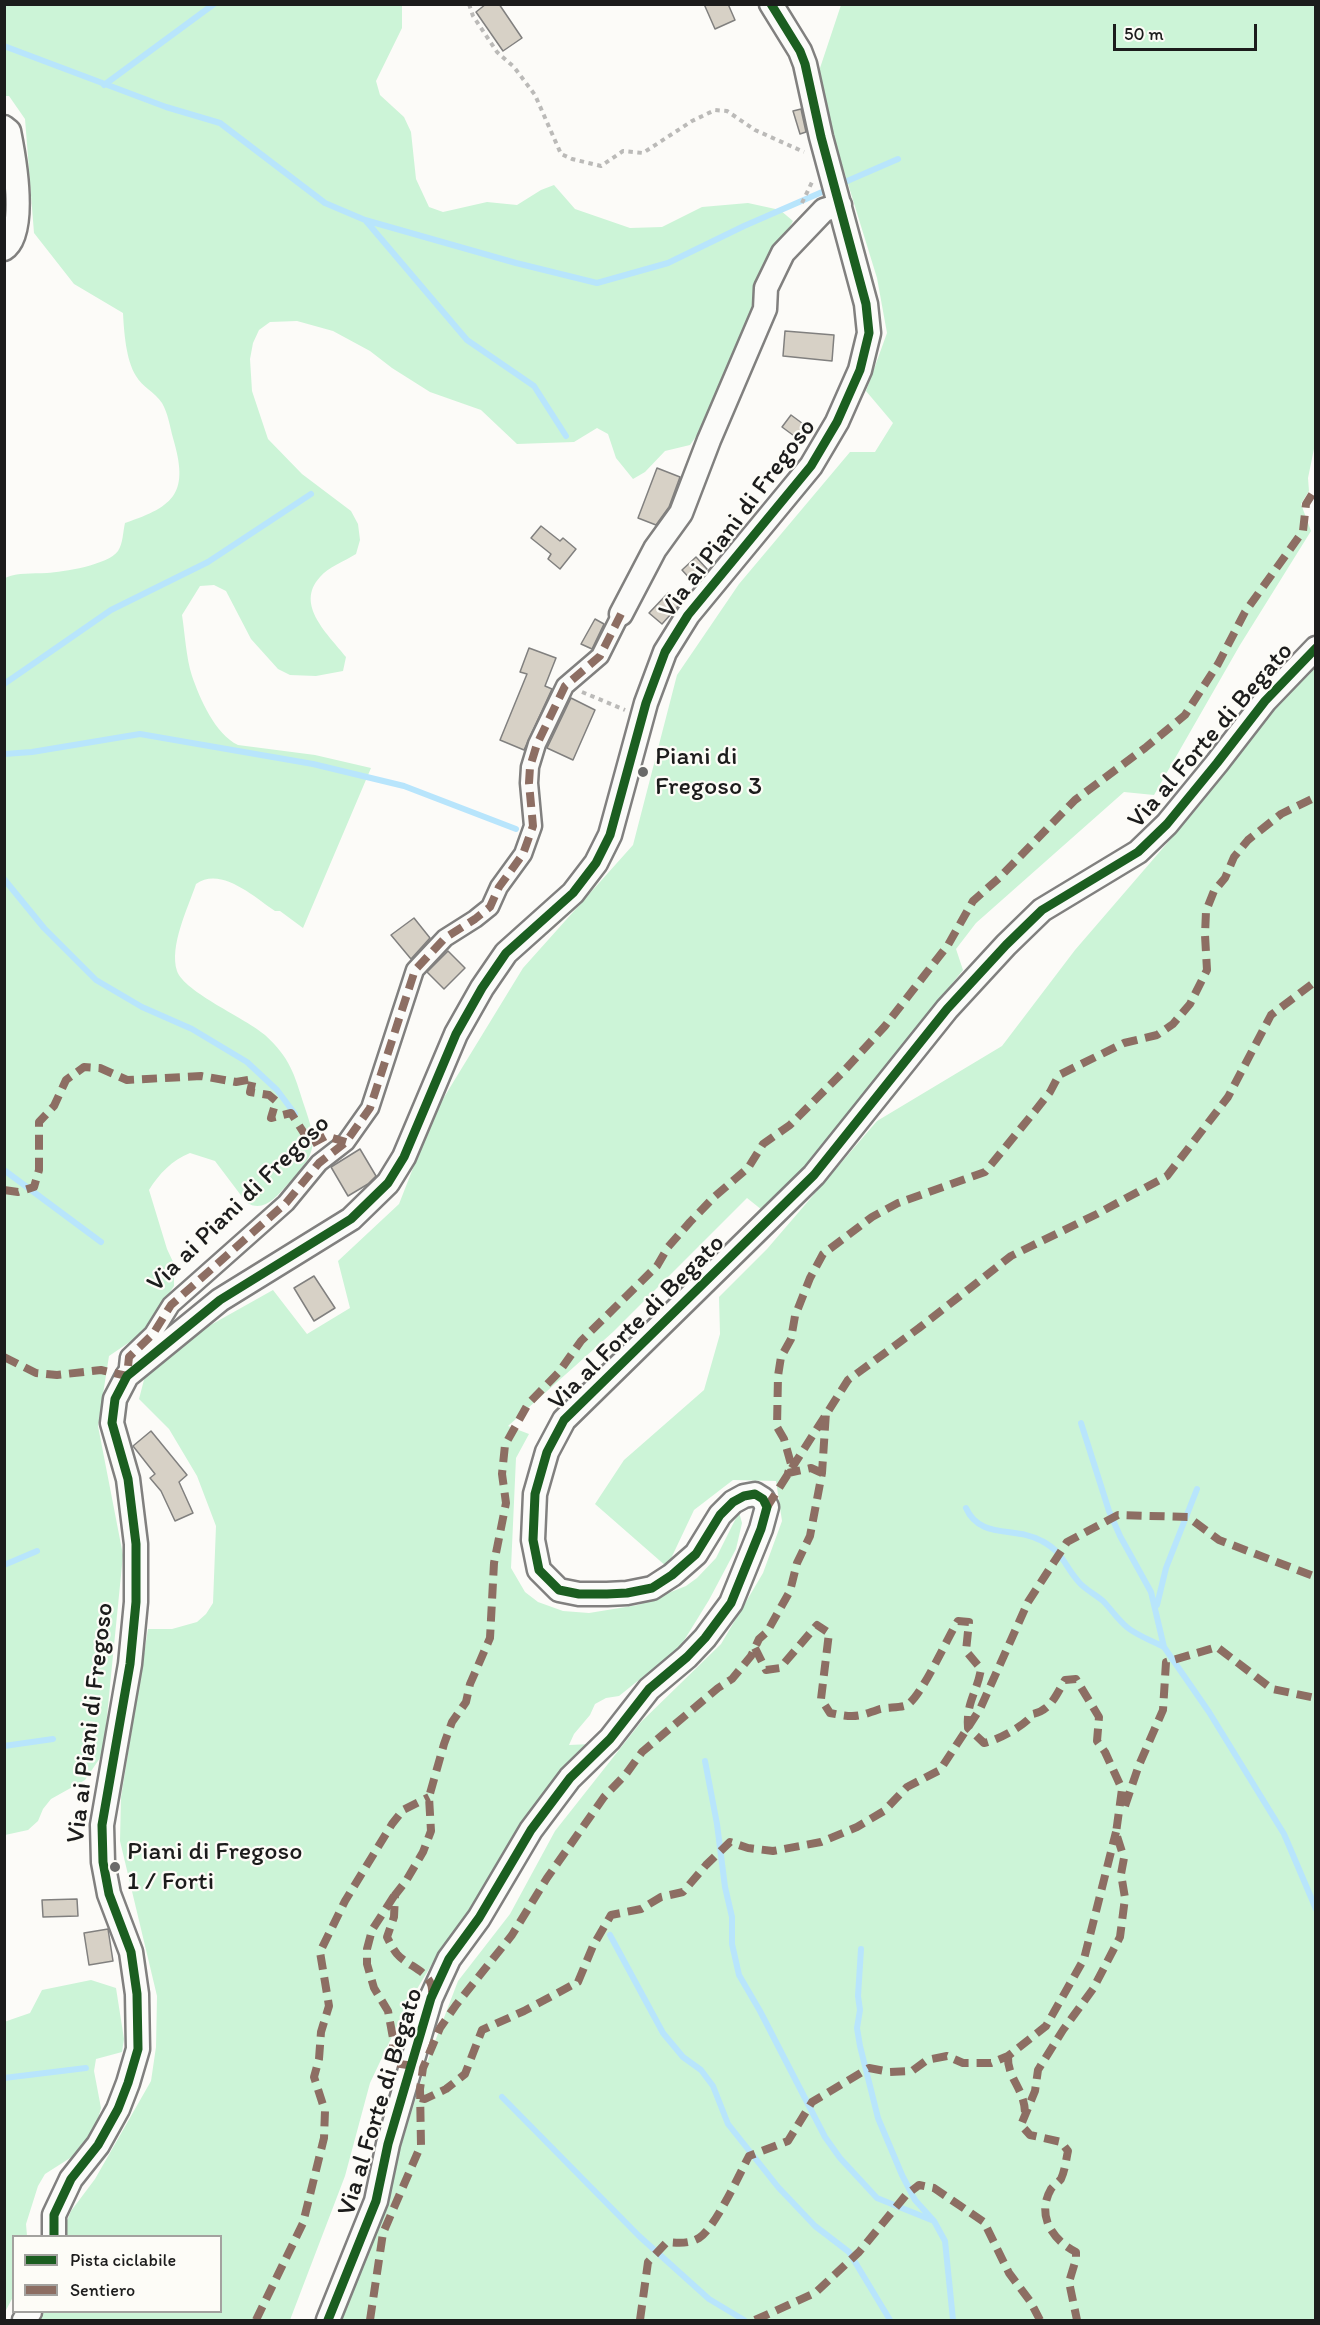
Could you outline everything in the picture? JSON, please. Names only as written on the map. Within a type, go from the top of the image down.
[{"type":"street","name":"Via ai Piani di Fregoso","points":[[54,2235],[54,2215],[70,2179],[98,2145],[118,2109],[138,2049],[137,1994],[131,1952],[109,1894],[102,1843],[102,1825],[130,1664],[136,1602],[136,1544],[128,1479],[112,1423],[115,1398],[127,1376],[219,1300],[351,1219],[388,1183],[404,1156],[456,1034],[482,988],[506,953],[573,893],[596,863],[610,835],[646,703],[665,652],[688,615],[811,466],[837,422],[860,370],[869,333],[866,304],[800,51],[771,4]]},
{"type":"street","points":[[4,127],[9,131],[18,179],[16,234],[9,246],[4,249]]},
{"type":"street","name":"Via ai Piani di Fregoso","points":[[127,1376],[129,1357],[153,1334],[171,1305],[286,1203],[319,1163],[346,1142],[370,1108],[415,970],[445,938],[489,907],[499,887],[523,854],[533,826],[529,783],[530,767],[537,744],[565,686],[600,656],[637,580],[681,513],[709,440],[765,309],[765,288],[783,253],[824,210],[840,205]]},
{"type":"street","name":"Via al Forte di Begato","points":[[328,2320],[376,2201],[388,2144],[428,2009],[449,1959],[479,1918],[531,1830],[570,1778],[610,1739],[649,1689],[687,1658],[731,1603],[761,1529],[767,1507],[763,1499],[755,1494],[744,1496],[733,1502],[720,1515],[696,1554],[652,1588],[607,1594],[579,1594],[559,1590],[539,1570],[532,1540],[535,1494],[547,1452],[564,1420],[814,1175],[947,1009],[1006,945],[1042,910],[1138,852],[1167,824],[1217,764],[1264,701],[1316,648]]},
{"type":"path","points":[[469,4],[473,16],[497,52],[514,67],[535,95],[561,153],[572,159],[601,166],[623,151],[643,153],[715,110],[727,111],[755,130],[807,153]]},
{"type":"path","points":[[799,210],[817,173]]},
{"type":"path","points":[[565,686],[631,712]]},
{"type":"green space","points":[[5,5],[402,5],[402,28],[376,81],[380,95],[404,117],[411,132],[416,179],[429,207],[443,212],[487,202],[517,205],[554,185],[575,209],[630,228],[662,227],[702,207],[748,203],[780,210],[793,221],[773,257],[727,375],[698,434],[690,445],[665,451],[645,472],[633,479],[616,458],[608,434],[597,428],[574,442],[517,444],[481,410],[430,392],[370,351],[333,331],[297,321],[270,322],[259,330],[253,343],[250,359],[252,391],[268,439],[302,474],[351,511],[358,524],[360,540],[356,554],[323,573],[313,588],[311,598],[312,609],[317,619],[346,657],[343,671],[316,676],[290,675],[278,669],[251,639],[226,591],[214,585],[200,586],[182,615],[190,669],[209,715],[222,733],[238,745],[315,755],[371,768],[303,928],[280,911],[275,911],[237,886],[226,881],[206,879],[196,884],[180,927],[175,961],[177,971],[191,988],[265,1035],[286,1059],[309,1119],[313,1140],[312,1148],[309,1157],[297,1174],[274,1199],[264,1205],[252,1205],[246,1202],[215,1161],[190,1153],[177,1159],[167,1168],[149,1190],[167,1249],[174,1264],[174,1286],[143,1333],[109,1356],[98,1426],[123,1555],[104,1746],[100,1758],[85,1780],[51,1799],[43,1809],[38,1821],[28,1830],[5,1835],[5,578],[20,574],[74,569],[95,564],[113,556],[121,545],[125,523],[142,517],[167,503],[178,484],[179,472],[178,456],[164,407],[139,380],[130,362],[123,313],[74,284],[34,233],[25,119],[9,96],[5,96]]},
{"type":"green space","points":[[841,5],[1315,5],[1316,439],[1308,478],[1309,491],[1301,504],[1311,531],[1240,645],[1154,795],[1124,792],[976,923],[956,949],[963,970],[767,1214],[747,1198],[613,1332],[508,1426],[529,1434],[516,1458],[511,1568],[525,1592],[538,1602],[563,1611],[589,1613],[638,1605],[686,1586],[716,1558],[739,1512],[742,1523],[736,1549],[709,1600],[680,1647],[619,1696],[606,1698],[595,1704],[569,1745],[592,1744],[480,1900],[438,1954],[405,2009],[370,2083],[345,2176],[290,2320],[32,2320],[36,2313],[222,2313],[222,2235],[65,2235],[66,2223],[71,2211],[95,2179],[151,2081],[156,2047],[157,1996],[120,1841],[121,1797],[148,1629],[172,1629],[197,1622],[213,1603],[216,1526],[197,1476],[169,1429],[139,1399],[145,1376],[207,1327],[273,1290],[307,1334],[350,1308],[338,1261],[399,1204],[435,1112],[523,968],[633,845],[677,675],[739,584],[850,452],[875,452],[893,423],[866,391],[887,333],[877,278],[816,80]]},
{"type":"green space","points":[[1315,662],[1315,2320],[337,2320],[384,2200],[426,2065],[458,1981],[510,1914],[555,1831],[641,1722],[721,1644],[763,1573],[782,1521],[776,1481],[733,1480],[694,1510],[667,1567],[595,1504],[624,1460],[704,1390],[720,1334],[719,1297],[767,1249],[877,1121],[1002,1046],[1075,950],[1200,805],[1269,710]]},
{"type":"green space","points":[[91,1980],[116,1988],[124,2039],[122,2052],[96,2059],[94,2071],[101,2108],[94,2133],[78,2153],[45,2174],[38,2186],[26,2224],[27,2235],[12,2235],[12,2299],[5,2312],[4,2022],[30,2013],[42,1990]]},
{"type":"building","points":[[486,4],[499,4],[522,38],[503,51],[476,12]]},
{"type":"building","points":[[704,4],[728,4],[735,20],[715,29]]},
{"type":"building","points":[[801,109],[806,132],[800,134],[793,111]]},
{"type":"building","points":[[785,331],[834,335],[832,361],[783,356]]},
{"type":"building","points":[[791,415],[810,429],[801,441],[782,427]]},
{"type":"building","points":[[657,468],[680,477],[669,507],[656,525],[638,518]]},
{"type":"building","points":[[541,526],[560,541],[563,538],[576,549],[560,569],[548,559],[551,554],[531,538]]},
{"type":"building","points":[[696,557],[707,569],[693,582],[682,570]]},
{"type":"building","points":[[668,593],[680,604],[662,624],[649,613]]},
{"type":"building","points":[[595,619],[604,624],[592,649],[581,644]]},
{"type":"building","points":[[529,648],[556,658],[545,686],[552,689],[524,750],[500,740],[527,674],[520,672]]},
{"type":"building","points":[[571,698],[595,710],[573,760],[547,748]]},
{"type":"building","points":[[414,918],[430,938],[411,959],[391,935]]},
{"type":"building","points":[[448,951],[465,968],[444,989],[427,972]]},
{"type":"building","points":[[360,1149],[376,1176],[368,1184],[348,1196],[331,1167]]},
{"type":"building","points":[[314,1276],[335,1308],[314,1321],[294,1288]]},
{"type":"building","points":[[151,1431],[187,1475],[179,1482],[193,1513],[175,1521],[161,1491],[150,1478],[155,1474],[133,1446]]},
{"type":"building","points":[[77,1899],[78,1916],[43,1917],[42,1900]]},
{"type":"building","points":[[108,1929],[113,1961],[89,1965],[84,1933]]},
{"type":"waterway","points":[[104,85],[214,4]]},
{"type":"waterway","points":[[4,46],[166,107],[220,123],[325,203],[365,220],[516,263],[597,283],[668,263],[744,226],[829,189]]},
{"type":"waterway","points":[[838,185],[898,159]]},
{"type":"waterway","points":[[366,221],[467,340],[534,386],[566,436]]},
{"type":"waterway","points":[[4,684],[111,610],[208,562],[311,494]]},
{"type":"waterway","points":[[4,754],[32,752],[140,734],[313,764],[404,786],[516,829]]},
{"type":"waterway","points":[[4,879],[44,928],[96,980],[142,1007],[192,1029],[247,1062],[277,1090],[295,1114]]},
{"type":"waterway","points":[[4,1170],[101,1242]]},
{"type":"waterway","points":[[1081,1423],[1109,1511],[1151,1592],[1164,1647],[1209,1712],[1284,1834],[1316,1909]]},
{"type":"waterway","points":[[1157,1605],[1166,1568],[1197,1489]]},
{"type":"waterway","points":[[966,1508],[980,1525],[989,1529],[1032,1537],[1049,1545],[1059,1554],[1080,1584],[1103,1601],[1124,1625],[1136,1634],[1164,1647]]},
{"type":"waterway","points":[[4,1565],[37,1551]]},
{"type":"waterway","points":[[4,1746],[53,1739]]},
{"type":"waterway","points":[[705,1761],[732,1917],[732,1944],[739,1975],[825,2137],[840,2158],[877,2198],[934,2221]]},
{"type":"waterway","points":[[610,1935],[663,2033],[683,2057],[701,2070],[713,2086],[728,2124],[778,2187],[815,2226],[849,2252],[890,2320]]},
{"type":"waterway","points":[[861,1949],[858,1996],[860,2010],[857,2028],[860,2046],[878,2118],[902,2175],[915,2200],[934,2221],[945,2241],[953,2320]]},
{"type":"waterway","points":[[4,2078],[86,2068]]},
{"type":"waterway","points":[[502,2097],[639,2236],[709,2299],[744,2320]]},
{"type":"marked path","points":[[432,1993],[432,1986],[425,1975],[402,1959],[387,1937],[394,1917],[395,1895],[423,1852],[431,1831],[429,1797],[444,1744],[452,1722],[466,1702],[470,1684],[490,1638],[494,1563],[506,1503],[502,1474],[505,1445],[528,1404],[559,1372],[581,1341],[657,1266],[668,1247],[690,1222],[714,1197],[748,1168],[763,1144],[790,1125],[885,1026],[948,945],[973,901],[999,878],[1075,800],[1185,715],[1218,664],[1245,612],[1303,531],[1306,504],[1316,488]]},
{"type":"marked path","points":[[4,1357],[36,1373],[57,1375],[101,1370],[127,1376],[129,1357],[153,1334],[171,1305],[286,1203],[319,1163],[346,1142],[370,1108],[415,970],[445,938],[490,907],[499,887],[523,854],[533,826],[529,783],[530,767],[537,744],[565,686],[600,656],[621,614]]},
{"type":"marked path","points":[[822,1473],[811,1468],[788,1473],[791,1464],[784,1439],[777,1427],[778,1376],[781,1357],[791,1339],[795,1316],[810,1278],[823,1254],[872,1217],[898,1203],[985,1172],[1050,1092],[1059,1075],[1124,1043],[1157,1035],[1173,1024],[1190,1004],[1207,970],[1206,911],[1214,891],[1225,878],[1234,857],[1248,840],[1281,814],[1316,797]]},
{"type":"marked path","points":[[767,1507],[848,1380],[1011,1256],[1097,1214],[1167,1176],[1228,1097],[1271,1015],[1316,981]]},
{"type":"marked path","points":[[4,1190],[18,1192],[34,1187],[39,1170],[39,1122],[54,1106],[66,1080],[84,1067],[100,1068],[127,1080],[201,1076],[236,1082],[253,1079],[250,1092],[269,1095],[276,1101],[271,1118],[291,1113],[311,1144],[326,1136],[346,1142]]},
{"type":"marked path","points":[[370,2320],[383,2233],[421,2145],[420,2089],[423,2068],[440,2028],[512,1935],[547,1878],[604,1797],[626,1774],[642,1752],[718,1688],[732,1679],[751,1656],[759,1639],[767,1632],[790,1591],[797,1563],[810,1536],[822,1473],[826,1412]]},
{"type":"marked path","points":[[420,2098],[425,2099],[446,2089],[465,2074],[482,2030],[578,1982],[593,1946],[611,1915],[641,1909],[661,1897],[683,1892],[730,1842],[748,1848],[773,1851],[821,1842],[857,1827],[884,1811],[907,1787],[940,1770],[980,1709],[1028,1602],[1067,1542],[1118,1515],[1188,1517],[1219,1540],[1316,1577]]},
{"type":"marked path","points":[[755,1648],[766,1670],[780,1668],[817,1625],[829,1633],[821,1699],[830,1713],[856,1716],[907,1705],[927,1679],[958,1621],[969,1622],[966,1651],[981,1669],[970,1704],[968,1728],[984,1743],[1011,1732],[1033,1714],[1044,1709],[1065,1680],[1076,1679],[1099,1717],[1097,1741],[1105,1752],[1122,1789],[1116,1833],[1124,1858],[1121,1874],[1125,1898],[1120,1937],[1093,1989],[1038,2070],[1035,2091],[1021,2125],[1030,2135],[1061,2142],[1068,2151],[1062,2176],[1051,2189],[1045,2208],[1049,2226],[1054,2234],[1067,2247],[1076,2252],[1069,2282],[1077,2320]]},
{"type":"marked path","points":[[1125,1806],[1139,1765],[1163,1710],[1166,1662],[1217,1647],[1272,1689],[1316,1698]]},
{"type":"marked path","points":[[256,2320],[303,2223],[324,2138],[325,2111],[314,2077],[319,2059],[321,2032],[329,2006],[320,1952],[345,1901],[392,1824],[403,1810],[429,1797]]},
{"type":"marked path","points":[[640,2320],[648,2262],[667,2242],[679,2243],[699,2238],[712,2224],[749,2156],[788,2141],[812,2102],[869,2068],[890,2072],[912,2071],[927,2060],[947,2056],[963,2063],[991,2063],[1008,2056],[1046,2026],[1084,1959],[1116,1832]]},
{"type":"marked path","points":[[394,1896],[372,1930],[367,1949],[367,1964],[374,1988],[388,2011],[393,2038],[393,2063],[414,2066]]},
{"type":"marked path","points":[[1008,2056],[1010,2071],[1022,2096],[1025,2112]]},
{"type":"marked path","points":[[755,2320],[815,2293],[859,2252],[906,2195],[919,2185],[934,2188],[984,2222],[1009,2273],[1030,2301],[1040,2320]]},
{"type":"cycle path","points":[[54,2235],[54,2215],[71,2179],[98,2145],[118,2109],[138,2049],[137,1994],[131,1952],[109,1894],[103,1862],[102,1825],[130,1664],[136,1602],[136,1544],[128,1479],[112,1423],[115,1399],[127,1376],[220,1300],[351,1219],[388,1183],[404,1157],[456,1034],[482,988],[506,953],[573,893],[596,863],[610,835],[646,703],[665,652],[688,615],[811,466],[837,422],[860,370],[869,333],[866,304],[821,137],[805,64],[800,51],[771,4]]},
{"type":"cycle path","points":[[328,2320],[376,2201],[388,2144],[431,1998],[449,1959],[479,1918],[531,1830],[570,1778],[610,1739],[649,1689],[687,1657],[705,1638],[731,1603],[761,1529],[767,1507],[763,1499],[755,1494],[744,1496],[733,1502],[720,1515],[696,1554],[672,1575],[652,1588],[607,1594],[579,1594],[559,1590],[539,1570],[533,1540],[535,1494],[547,1452],[564,1420],[814,1175],[947,1009],[1006,945],[1042,910],[1138,852],[1167,824],[1265,701],[1316,648]]},
{"type":"place","name":"Piani di Fregoso 3","points":[[643,772]]},
{"type":"place","name":"Piani di Fregoso 1 / Forti","points":[[115,1867]]}]
